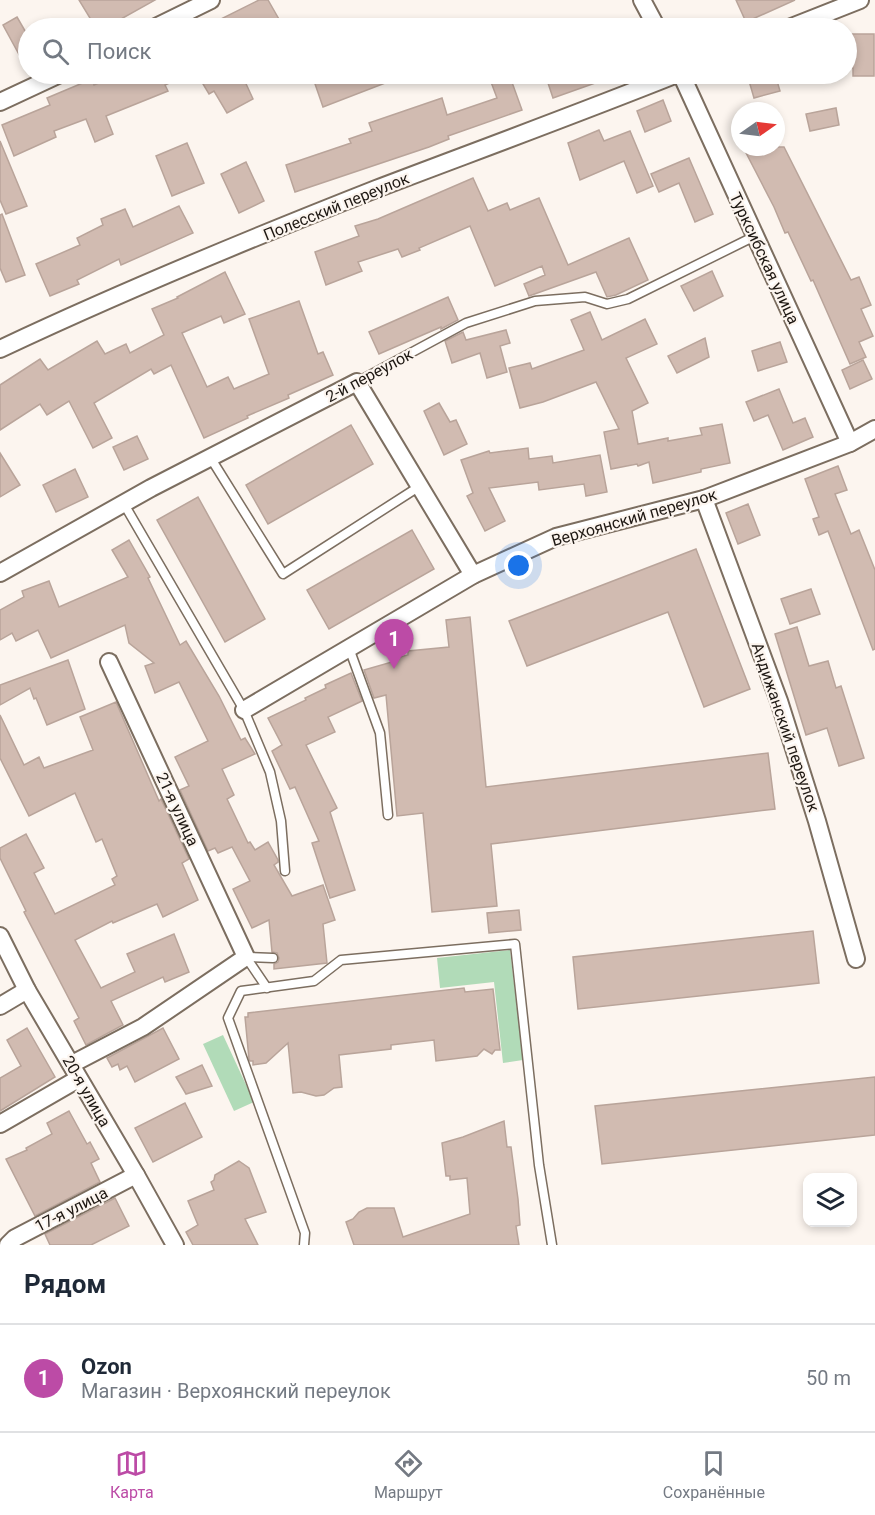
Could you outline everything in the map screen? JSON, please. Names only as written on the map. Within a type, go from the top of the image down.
[{"type":"street","points":[[174,18],[211,0]]},
{"type":"street","points":[[642,0],[652,18]]},
{"type":"street","points":[[814,18],[860,0]]},
{"type":"street","points":[[0,102],[39,84]]},
{"type":"street","name":"Полесский переулок","points":[[0,349],[92,306],[262,236],[651,84]]},
{"type":"street","name":"Турксибская улица","points":[[686,84],[849,443]]},
{"type":"street","points":[[357,382],[473,575]]},
{"type":"street","name":"2-й переулок","points":[[0,573],[210,457],[357,382]]},
{"type":"street","name":"Верхоянский переулок","points":[[244,710],[473,575],[556,537],[704,499],[849,443],[875,429]]},
{"type":"street","name":"Андижанский переулок","points":[[704,499],[779,701],[817,821],[856,959]]},
{"type":"street","name":"21-я улица","points":[[109,662],[246,957]]},
{"type":"street","name":"20-я улица","points":[[0,936],[27,990],[175,1245]]},
{"type":"street","points":[[0,1124],[246,957]]},
{"type":"street","points":[[0,1006],[27,990]]},
{"type":"street","name":"17-я улица","points":[[8,1245],[15,1238],[136,1175]]},
{"type":"lane","name":"2-й переулок","points":[[357,382],[466,323],[535,300],[585,297],[607,304],[628,299],[755,236]]},
{"type":"lane","points":[[210,457],[283,574],[420,486]]},
{"type":"lane","points":[[124,504],[244,710],[270,772],[281,821],[285,871]]},
{"type":"lane","points":[[349,648],[380,733],[388,815]]},
{"type":"lane","points":[[304,1245],[305,1233],[228,1018],[242,991],[314,981],[341,960],[514,944],[539,1165],[552,1245]]},
{"type":"lane","points":[[246,957],[273,958]]},
{"type":"lane","points":[[246,957],[267,988]]},
{"type":"green space","points":[[510,950],[523,1060],[503,1063],[494,982],[440,988],[437,958]]},
{"type":"green space","points":[[223,1035],[254,1102],[234,1111],[203,1044]]},
{"type":"building","points":[[79,0],[155,0],[123,18],[90,18]]},
{"type":"building","points":[[259,0],[268,0],[278,18],[223,18]]},
{"type":"building","points":[[736,0],[795,0],[755,18],[744,18]]},
{"type":"building","points":[[17,17],[18,19],[18,53],[3,25]]},
{"type":"building","points":[[857,34],[874,34],[874,76],[857,76]]},
{"type":"building","points":[[80,84],[167,84],[165,85],[168,91],[106,116],[113,134],[95,142],[86,119],[54,131],[56,137],[14,156],[2,125],[50,105],[47,98]]},
{"type":"building","points":[[203,84],[246,84],[253,99],[227,113],[214,91],[209,94]]},
{"type":"building","points":[[315,84],[383,84],[323,107]]},
{"type":"building","points":[[492,84],[513,84],[522,110],[448,136],[449,139],[429,147],[295,192],[286,165],[351,143],[349,139],[372,131],[369,123],[442,98],[447,115],[497,98]]},
{"type":"building","points":[[548,84],[592,84],[553,98]]},
{"type":"building","points":[[750,84],[778,84],[780,91],[754,98]]},
{"type":"building","points":[[663,100],[671,121],[645,132],[637,111]]},
{"type":"building","points":[[836,108],[839,125],[810,131],[806,114]]},
{"type":"building","points":[[599,130],[604,141],[630,131],[653,186],[637,193],[624,161],[580,180],[568,143]]},
{"type":"building","points":[[0,141],[27,206],[6,214],[0,200]]},
{"type":"building","points":[[187,143],[204,183],[172,196],[156,156]]},
{"type":"building","points":[[785,149],[851,280],[859,277],[871,305],[861,309],[873,336],[859,342],[866,357],[850,364],[813,280],[811,281],[788,232],[785,233],[748,156],[785,156]]},
{"type":"building","points":[[689,158],[713,214],[695,222],[679,183],[659,192],[651,174]]},
{"type":"building","points":[[246,162],[264,201],[239,213],[221,174]]},
{"type":"building","points":[[473,178],[488,211],[507,203],[510,210],[539,198],[568,265],[629,238],[648,280],[607,297],[596,272],[529,296],[524,284],[545,275],[542,266],[495,286],[470,226],[402,257],[398,249],[358,262],[362,271],[326,285],[315,252],[359,236],[355,226],[378,219]]},
{"type":"building","points":[[179,206],[193,233],[121,265],[119,259],[77,280],[79,284],[50,296],[36,264],[80,245],[77,238],[103,225],[101,219],[125,209],[133,227]]},
{"type":"building","points":[[2,214],[25,275],[6,282],[0,268],[0,215]]},
{"type":"building","points":[[712,271],[723,296],[694,311],[681,286]]},
{"type":"building","points":[[225,272],[245,314],[224,323],[221,316],[182,333],[207,387],[228,377],[234,389],[269,374],[249,319],[299,301],[318,354],[323,352],[333,375],[204,438],[171,365],[154,374],[151,369],[94,403],[112,438],[93,448],[69,401],[47,415],[40,404],[0,430],[0,385],[40,359],[48,370],[97,341],[105,354],[126,344],[130,353],[164,335],[152,309],[178,298]]},
{"type":"building","points":[[448,297],[458,320],[379,354],[369,332]]},
{"type":"building","points":[[590,312],[602,340],[645,319],[657,344],[626,358],[648,403],[632,411],[638,444],[702,435],[700,428],[722,424],[730,463],[653,483],[649,462],[638,466],[637,464],[611,469],[604,432],[619,429],[596,382],[520,408],[509,368],[530,363],[532,369],[584,350],[571,320]]},
{"type":"building","points":[[506,330],[510,343],[500,346],[507,372],[487,378],[480,353],[452,363],[445,341],[463,332],[466,340]]},
{"type":"building","points":[[705,338],[709,357],[677,373],[668,356]]},
{"type":"building","points":[[780,342],[787,362],[758,371],[752,351]]},
{"type":"building","points":[[863,360],[872,379],[850,389],[842,370]]},
{"type":"building","points":[[779,389],[793,423],[805,418],[813,437],[783,450],[768,415],[754,421],[746,402]]},
{"type":"building","points":[[439,403],[450,422],[456,420],[467,444],[444,455],[424,411]]},
{"type":"building","points":[[351,425],[373,464],[268,524],[246,485]]},
{"type":"building","points":[[137,436],[148,459],[124,470],[113,447]]},
{"type":"building","points":[[528,448],[529,459],[552,456],[553,463],[600,455],[607,492],[586,496],[584,484],[539,490],[538,482],[489,488],[505,521],[485,531],[467,496],[473,493],[461,460],[489,451],[490,453]]},
{"type":"building","points":[[0,453],[20,485],[0,497]]},
{"type":"building","points":[[838,466],[847,490],[835,494],[851,534],[859,530],[875,570],[875,649],[873,650],[828,531],[819,535],[813,519],[819,517],[805,479]]},
{"type":"building","points":[[75,469],[88,497],[56,512],[43,485]]},
{"type":"building","points":[[198,497],[265,619],[225,642],[157,520]]},
{"type":"building","points":[[748,504],[760,535],[738,544],[726,513]]},
{"type":"building","points":[[412,530],[434,569],[329,629],[307,590]]},
{"type":"building","points":[[129,540],[150,577],[148,578],[180,645],[186,641],[219,696],[241,740],[245,738],[255,754],[222,769],[234,795],[227,799],[248,843],[250,842],[255,850],[268,842],[278,860],[274,865],[292,896],[323,885],[335,920],[323,924],[327,963],[274,969],[274,964],[279,958],[277,953],[272,952],[269,920],[252,928],[233,889],[250,881],[232,847],[218,853],[215,848],[208,851],[180,790],[189,786],[175,757],[208,741],[179,682],[155,693],[145,666],[154,663],[129,643],[125,625],[51,658],[38,630],[16,641],[12,633],[0,640],[0,610],[24,597],[22,591],[49,581],[59,607],[128,577],[112,550]]},
{"type":"building","points":[[696,549],[750,689],[704,707],[668,612],[527,666],[509,621]]},
{"type":"building","points":[[811,589],[820,614],[790,624],[781,599]]},
{"type":"building","points":[[470,617],[486,787],[768,753],[775,809],[491,844],[497,906],[432,912],[423,813],[397,816],[386,695],[374,698],[364,670],[392,662],[392,659],[408,655],[408,651],[449,647],[446,620]]},
{"type":"building","points":[[797,627],[809,666],[828,661],[836,688],[841,686],[864,758],[839,766],[827,728],[806,735],[775,634]]},
{"type":"building","points":[[68,660],[85,709],[47,725],[30,688],[0,705],[0,685]]},
{"type":"building","points":[[351,673],[362,701],[328,717],[335,732],[306,745],[337,808],[330,812],[355,890],[330,898],[312,843],[319,841],[295,787],[290,789],[272,751],[282,745],[268,718],[306,700],[305,698],[326,688],[325,685]]},
{"type":"building","points":[[116,702],[159,801],[161,799],[189,859],[182,863],[198,900],[163,917],[157,904],[113,923],[112,921],[75,940],[101,988],[135,972],[127,954],[174,934],[189,972],[165,982],[163,977],[111,1001],[123,1025],[86,1045],[74,1021],[79,1018],[24,912],[26,911],[0,858],[0,848],[26,834],[44,868],[34,873],[55,914],[115,885],[112,879],[117,876],[102,839],[96,842],[75,793],[29,816],[0,758],[0,715],[24,765],[39,757],[44,768],[93,750],[80,717]]},
{"type":"building","points":[[519,910],[521,930],[489,933],[487,913]]},
{"type":"building","points":[[813,931],[819,983],[578,1009],[573,957]]},
{"type":"building","points":[[464,988],[465,992],[493,989],[500,1050],[495,1050],[492,1054],[484,1049],[477,1056],[436,1061],[434,1040],[391,1045],[391,1049],[339,1055],[342,1087],[316,1096],[301,1092],[293,1093],[288,1043],[266,1063],[253,1065],[253,1061],[249,1059],[245,1017],[248,1017],[248,1013]]},
{"type":"building","points":[[27,1028],[55,1077],[0,1111],[0,1078],[21,1066],[7,1040]]},
{"type":"building","points":[[163,1028],[179,1059],[135,1082],[127,1066],[120,1070],[118,1064],[112,1067],[107,1058]]},
{"type":"building","points":[[202,1065],[212,1086],[186,1094],[176,1077]]},
{"type":"building","points":[[875,1077],[875,1135],[602,1164],[595,1106]]},
{"type":"building","points":[[185,1103],[202,1137],[153,1162],[135,1128]]},
{"type":"building","points":[[69,1111],[87,1144],[90,1142],[99,1159],[91,1163],[100,1182],[35,1216],[6,1159],[27,1150],[26,1148],[52,1134],[47,1123]]},
{"type":"building","points":[[504,1121],[507,1147],[511,1147],[518,1199],[520,1225],[516,1226],[519,1245],[354,1245],[346,1222],[367,1208],[394,1208],[403,1237],[470,1214],[467,1178],[450,1180],[450,1176],[446,1176],[442,1143]]},
{"type":"building","points":[[239,1161],[249,1168],[266,1212],[245,1219],[258,1245],[193,1245],[186,1232],[198,1225],[188,1201],[214,1190],[211,1182],[215,1175]]},
{"type":"building","points":[[115,1198],[129,1226],[91,1245],[50,1245],[45,1234]]},
{"type":"place","name":"Ozon","points":[[394,669]]}]
